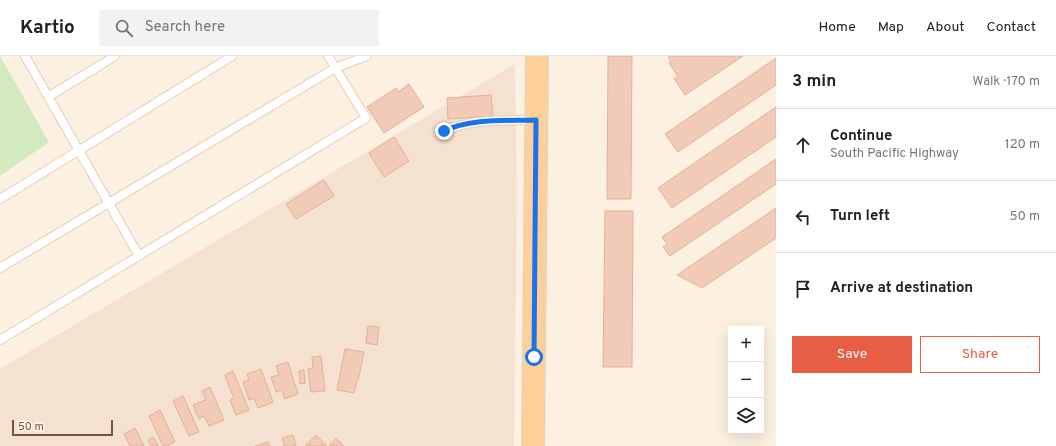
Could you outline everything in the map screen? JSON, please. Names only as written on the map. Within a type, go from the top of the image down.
[{"type":"main road","points":[[533,446],[537,56]]},
{"type":"lane","points":[[25,56],[138,256]]},
{"type":"lane","points":[[48,97],[115,56]]},
{"type":"lane","points":[[0,199],[232,56]]},
{"type":"lane","points":[[0,340],[366,118],[328,56]]},
{"type":"lane","points":[[0,268],[335,68],[366,56]]},
{"type":"lane","points":[[444,131],[456,126],[487,122],[536,120]]},
{"type":"shaded area","points":[[515,64],[517,193],[514,446],[0,446],[0,369]]},
{"type":"green space","points":[[0,56],[49,142],[0,176]]},
{"type":"building","points":[[608,56],[632,56],[631,199],[607,199]]},
{"type":"building","points":[[743,56],[685,95],[674,79],[678,77],[669,63],[671,62],[668,57]]},
{"type":"building","points":[[776,58],[776,85],[678,152],[665,134]]},
{"type":"building","points":[[409,84],[424,107],[384,133],[367,107],[396,88],[398,92]]},
{"type":"building","points":[[491,95],[493,116],[448,119],[447,98]]},
{"type":"building","points":[[776,107],[776,137],[672,208],[658,188]]},
{"type":"building","points":[[394,137],[409,161],[384,177],[369,153]]},
{"type":"building","points":[[776,159],[776,184],[670,256],[663,247],[667,244],[662,237]]},
{"type":"building","points":[[324,180],[334,196],[296,219],[286,204]]},
{"type":"building","points":[[776,208],[776,238],[702,288],[677,275]]},
{"type":"building","points":[[605,211],[633,211],[632,367],[603,367]]},
{"type":"building","points":[[368,326],[379,327],[377,345],[366,343]]},
{"type":"building","points":[[345,349],[364,352],[354,393],[337,390]]},
{"type":"building","points":[[321,356],[325,391],[311,392],[308,369],[313,368],[312,357]]},
{"type":"building","points":[[288,362],[298,394],[285,399],[282,390],[276,392],[271,377],[279,375],[276,366]]},
{"type":"building","points":[[261,369],[273,402],[258,408],[254,398],[249,400],[243,382],[249,380],[247,374]]},
{"type":"building","points":[[304,370],[305,383],[300,384],[299,371]]},
{"type":"building","points":[[233,371],[249,410],[236,415],[230,400],[234,399],[225,375]]},
{"type":"building","points":[[210,387],[224,420],[209,426],[204,416],[199,419],[193,405],[206,400],[202,391]]},
{"type":"building","points":[[183,396],[199,432],[189,436],[173,401]]},
{"type":"building","points":[[160,410],[175,442],[167,446],[163,446],[149,416]]},
{"type":"building","points":[[135,428],[144,446],[130,446],[124,434]]},
{"type":"building","points":[[293,435],[296,446],[284,446],[282,438]]},
{"type":"building","points":[[316,435],[327,446],[305,446]]},
{"type":"building","points":[[153,437],[158,445],[157,446],[151,446],[148,440]]},
{"type":"building","points":[[336,438],[344,446],[329,446]]},
{"type":"building","points":[[268,442],[270,446],[255,446]]},
{"type":"route","points":[[444,131],[456,126],[487,122],[536,120],[534,357]]}]
